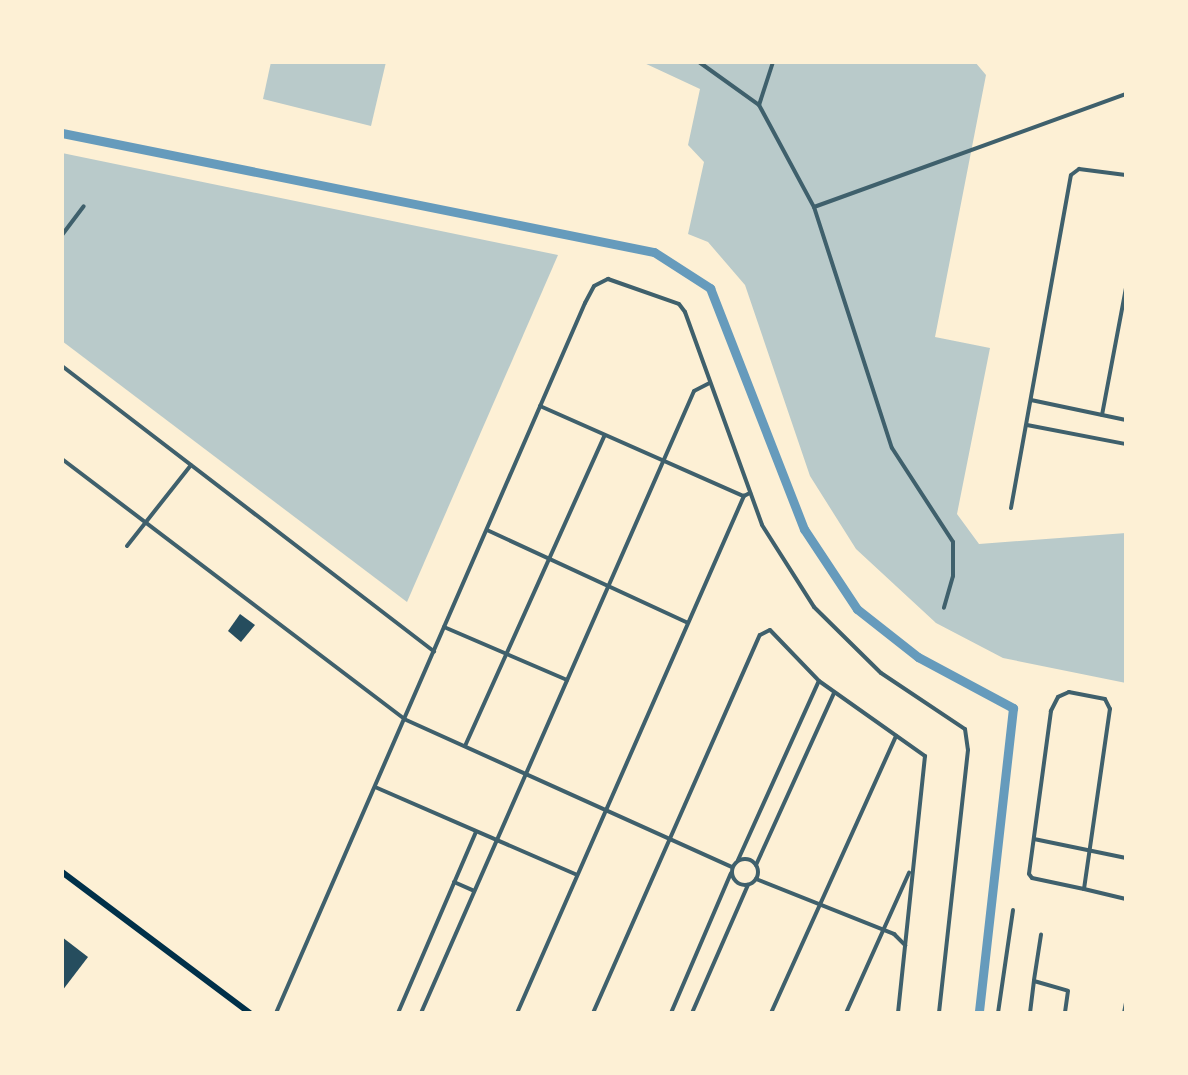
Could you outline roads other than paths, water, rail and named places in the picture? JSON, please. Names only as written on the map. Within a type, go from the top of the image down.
[{"type":"main road","points":[[62,872],[250,1013]]},
{"type":"street","points":[[699,62],[759,105],[814,207],[892,448],[953,542],[953,576],[944,608]]},
{"type":"street","points":[[759,105],[773,62]]},
{"type":"street","points":[[814,207],[1126,94]]},
{"type":"street","points":[[1011,508],[1071,175],[1079,169],[1126,175]]},
{"type":"street","points":[[62,235],[84,206]]},
{"type":"street","points":[[276,1013],[594,286],[608,279],[679,304],[750,493],[778,556],[830,626],[881,673],[965,729],[968,750],[939,1013]]},
{"type":"street","points":[[1102,415],[1126,288]]},
{"type":"street","points":[[62,366],[434,651]]},
{"type":"street","points":[[421,1013],[694,391],[710,383]]},
{"type":"street","points":[[1031,400],[1126,420]]},
{"type":"street","points":[[540,406],[744,496]]},
{"type":"street","points":[[1027,425],[1126,444]]},
{"type":"street","points":[[465,746],[604,436]]},
{"type":"street","points":[[62,459],[404,719],[732,867]]},
{"type":"street","points":[[127,546],[191,465]]},
{"type":"street","points":[[517,1013],[744,496],[750,493]]},
{"type":"street","points":[[486,530],[688,623]]},
{"type":"street","points":[[444,627],[567,680]]},
{"type":"street","points":[[593,1013],[760,635],[770,630],[778,634],[819,681],[925,756],[898,1013]]},
{"type":"street","points":[[671,1013],[732,867],[738,860],[819,681]]},
{"type":"street","points":[[756,879],[756,865],[834,693]]},
{"type":"street","points":[[1084,889],[1110,709],[1097,697],[1063,693],[1053,706],[1030,876],[1084,889],[1126,899]]},
{"type":"street","points":[[771,1013],[896,736]]},
{"type":"street","points":[[375,787],[577,875]]},
{"type":"street","points":[[398,1013],[476,832]]},
{"type":"street","points":[[1033,839],[1126,858]]},
{"type":"street","points":[[738,860],[756,865]]},
{"type":"street","points":[[846,1013],[911,869]]},
{"type":"street","points":[[731,873],[737,883],[748,885]]},
{"type":"street","points":[[756,879],[899,936],[907,950]]},
{"type":"street","points":[[692,1013],[748,885],[756,879]]},
{"type":"street","points":[[454,882],[474,891]]},
{"type":"street","points":[[998,1013],[1013,910]]},
{"type":"street","points":[[1030,1013],[1041,935]]},
{"type":"street","points":[[1034,981],[1065,987],[1065,1013]]},
{"type":"street","points":[[1124,1013],[1126,1003]]},
{"type":"waterway","points":[[62,133],[654,252],[710,288],[804,529],[857,609],[918,657],[1013,708],[979,1013]]}]
